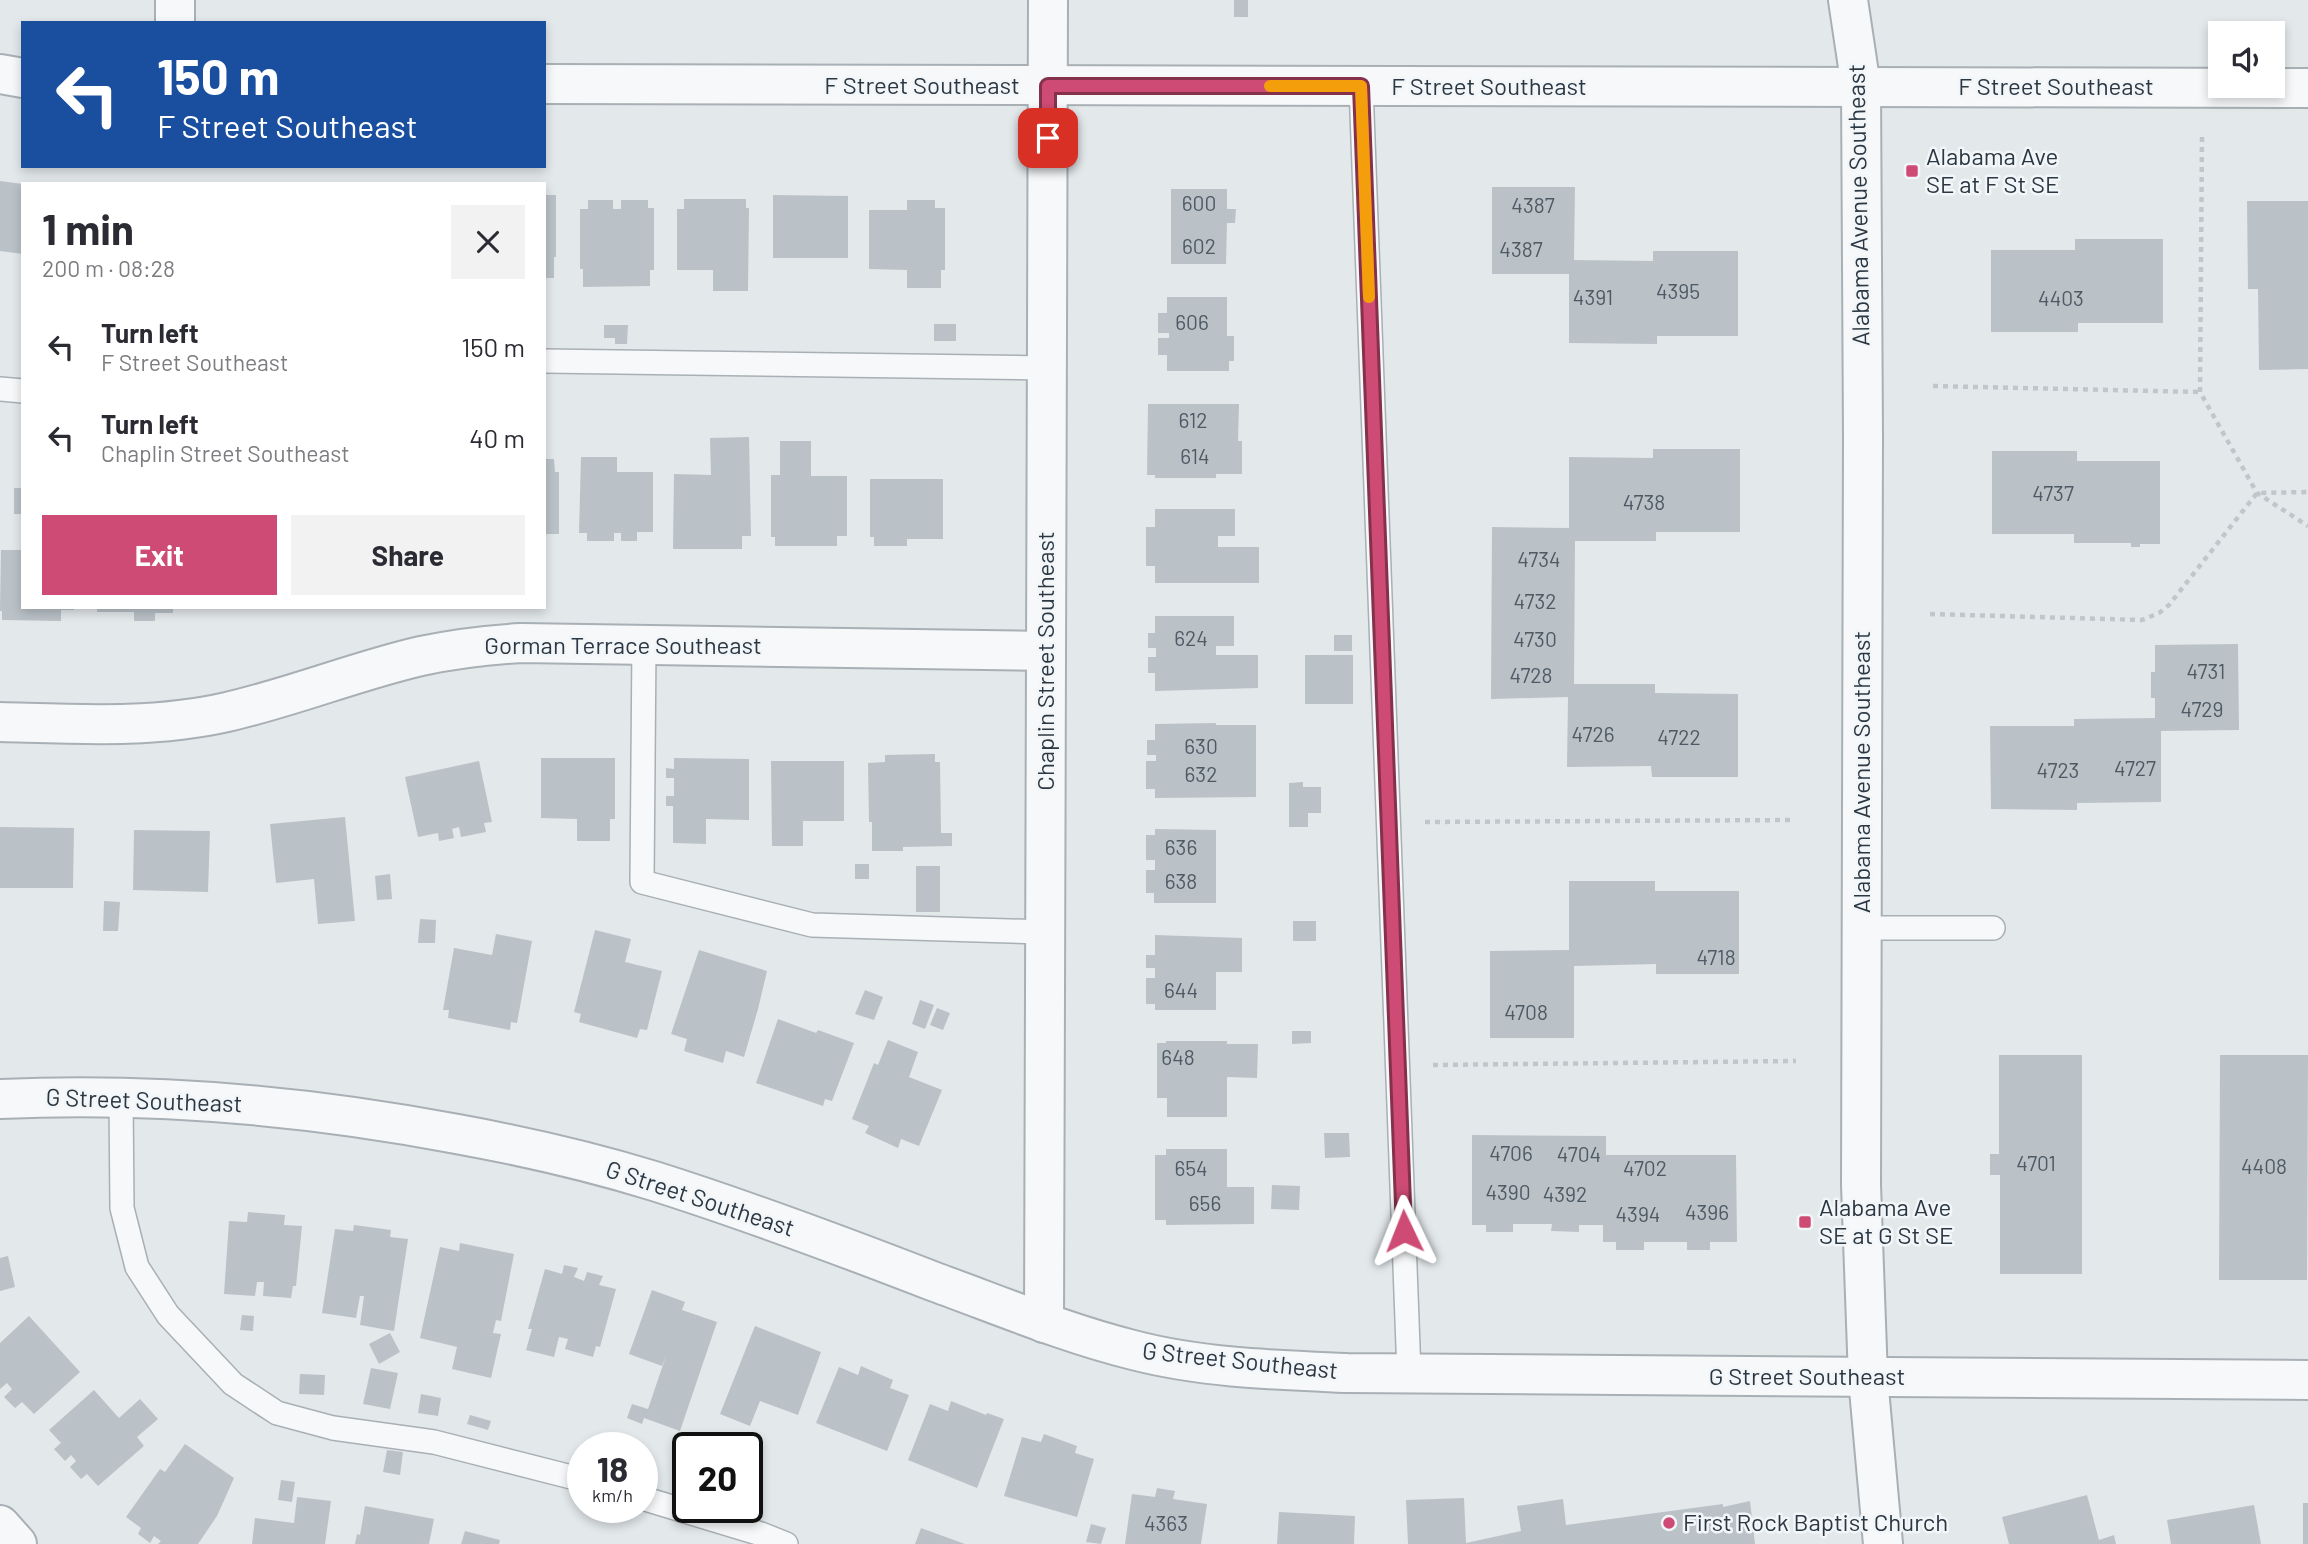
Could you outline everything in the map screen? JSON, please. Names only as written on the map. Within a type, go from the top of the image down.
[{"type":"street","points":[[175,0],[175,21]]},
{"type":"street","name":"Chaplin Street Southeast","points":[[1044,1323],[1048,0]]},
{"type":"street","name":"Alabama Avenue Southeast","points":[[1848,0],[1861,87],[1861,1185],[1868,1378],[1883,1544]]},
{"type":"street","points":[[0,74],[21,78]]},
{"type":"street","name":"F Street Southeast","points":[[546,84],[2308,88]]},
{"type":"street","name":"Gorman Terrace Southeast","points":[[0,722],[113,724],[161,722],[224,713],[418,657],[462,648],[521,643],[1046,651]]},
{"type":"street","name":"G Street Southeast","points":[[0,1099],[121,1097],[215,1100],[326,1112],[494,1141],[649,1179],[782,1224],[1044,1323],[1135,1351],[1192,1361],[1281,1371],[1409,1374],[2308,1380]]},
{"type":"street","points":[[0,1525],[17,1544]]},
{"type":"lane","points":[[1361,86],[1409,1374]]},
{"type":"lane","points":[[546,361],[1047,368]]},
{"type":"lane","points":[[0,389],[21,391]]},
{"type":"lane","points":[[644,644],[642,882],[812,925],[1045,932]]},
{"type":"lane","points":[[1862,928],[1993,928]]},
{"type":"lane","points":[[121,1097],[122,1208],[137,1267],[168,1315],[233,1384],[277,1413],[332,1428],[434,1442],[567,1476]]},
{"type":"lane","points":[[658,1503],[786,1544]]},
{"type":"path","points":[[2202,137],[2200,392],[2257,493],[2308,526]]},
{"type":"path","points":[[1933,386],[2200,392]]},
{"type":"path","points":[[2257,493],[2308,492]]},
{"type":"path","points":[[1930,614],[2141,620],[2159,613],[2169,605],[2257,493]]},
{"type":"path","points":[[1388,822],[1795,820]]},
{"type":"path","points":[[1398,1065],[1796,1061]]},
{"type":"building","points":[[1234,0],[1248,0],[1248,17],[1234,17]]},
{"type":"building","points":[[0,181],[21,184],[21,254],[0,251]]},
{"type":"building","points":[[1492,187],[1575,187],[1574,260],[1653,261],[1653,251],[1738,251],[1738,336],[1657,336],[1657,344],[1569,343],[1569,274],[1492,274]]},
{"type":"building","points":[[1171,189],[1227,189],[1227,209],[1236,209],[1235,223],[1227,223],[1226,264],[1171,264]]},
{"type":"building","points":[[546,195],[556,195],[554,278],[546,278]]},
{"type":"building","points":[[773,195],[848,196],[848,258],[773,258]]},
{"type":"building","points":[[684,199],[746,199],[746,208],[749,208],[748,291],[713,291],[713,270],[677,270],[677,209],[684,209]]},
{"type":"building","points":[[588,200],[613,200],[613,209],[621,209],[621,200],[648,200],[648,208],[654,208],[654,270],[650,270],[650,286],[583,287],[583,269],[580,269],[580,209],[588,209]]},
{"type":"building","points":[[907,200],[935,200],[935,208],[945,208],[945,270],[941,270],[941,288],[907,288],[907,270],[869,269],[869,210],[907,210]]},
{"type":"building","points":[[2247,201],[2308,201],[2308,369],[2259,370],[2258,289],[2248,289]]},
{"type":"building","points":[[2075,239],[2163,239],[2163,323],[2078,323],[2078,332],[1991,332],[1991,250],[2075,250]]},
{"type":"building","points":[[1167,297],[1227,297],[1227,336],[1234,336],[1234,361],[1229,361],[1229,371],[1167,371],[1167,355],[1158,355],[1158,338],[1169,338],[1169,333],[1158,333],[1158,313],[1167,313]]},
{"type":"building","points":[[934,324],[956,324],[956,341],[934,341]]},
{"type":"building","points":[[604,325],[628,325],[627,344],[615,344],[615,338],[604,338]]},
{"type":"building","points":[[1148,404],[1239,404],[1238,441],[1242,441],[1242,474],[1216,474],[1216,478],[1155,478],[1155,475],[1147,475]]},
{"type":"building","points":[[749,437],[751,536],[742,536],[742,549],[673,549],[674,474],[711,475],[710,438]]},
{"type":"building","points":[[780,441],[811,441],[811,476],[847,476],[847,536],[837,536],[837,546],[775,546],[775,537],[771,537],[771,475],[780,475]]},
{"type":"building","points":[[1653,449],[1740,449],[1740,532],[1656,532],[1656,541],[1575,541],[1574,684],[1655,684],[1655,693],[1738,694],[1738,777],[1652,777],[1651,766],[1567,767],[1568,697],[1491,699],[1492,527],[1569,528],[1569,457],[1653,458]]},
{"type":"building","points":[[1992,451],[2077,451],[2077,461],[2160,461],[2160,544],[2131,547],[2131,543],[2074,543],[2074,534],[1992,534]]},
{"type":"building","points":[[581,457],[617,457],[617,472],[653,472],[653,532],[637,532],[637,541],[621,541],[621,533],[614,533],[614,541],[587,541],[587,533],[579,533]]},
{"type":"building","points":[[546,459],[554,459],[555,472],[559,472],[559,534],[546,534]]},
{"type":"building","points":[[870,479],[943,479],[943,539],[907,539],[907,546],[874,546],[874,537],[870,537]]},
{"type":"building","points":[[14,488],[21,488],[21,514],[14,514]]},
{"type":"building","points":[[1155,509],[1235,509],[1235,536],[1218,536],[1218,547],[1259,547],[1259,583],[1155,583],[1155,566],[1146,566],[1146,527],[1155,527]]},
{"type":"building","points":[[1,550],[21,550],[21,609],[74,609],[61,610],[61,621],[2,620]]},
{"type":"building","points":[[97,609],[173,609],[173,613],[155,613],[155,621],[134,621],[134,612],[97,612]]},
{"type":"building","points":[[1155,616],[1234,616],[1234,646],[1216,646],[1216,655],[1258,655],[1258,688],[1155,691],[1155,673],[1148,673],[1148,657],[1156,657],[1156,648],[1148,648],[1148,633],[1155,633]]},
{"type":"building","points":[[1334,635],[1352,635],[1352,651],[1334,651]]},
{"type":"building","points":[[2238,644],[2239,730],[2161,731],[2161,802],[2077,803],[2077,810],[1991,809],[1990,726],[2074,726],[2074,719],[2155,718],[2155,698],[2151,698],[2151,672],[2155,672],[2155,645]]},
{"type":"building","points":[[1305,655],[1353,655],[1353,704],[1305,704]]},
{"type":"building","points":[[1155,724],[1256,725],[1256,797],[1155,798],[1155,789],[1146,789],[1146,761],[1156,761],[1156,755],[1147,755],[1147,740],[1155,740]]},
{"type":"building","points":[[935,754],[935,762],[940,762],[941,833],[952,833],[952,846],[872,851],[868,763],[885,762],[885,755]]},
{"type":"building","points":[[541,758],[615,758],[615,819],[610,819],[610,841],[577,841],[577,819],[541,818]]},
{"type":"building","points":[[674,758],[749,759],[749,820],[706,819],[706,844],[673,843],[673,806],[666,806],[666,796],[674,796],[674,778],[666,778],[666,768],[674,769]]},
{"type":"building","points":[[479,761],[492,822],[484,823],[486,832],[461,837],[459,827],[452,829],[454,838],[439,841],[438,833],[418,837],[405,777]]},
{"type":"building","points":[[771,761],[844,761],[844,821],[803,821],[803,846],[772,846]]},
{"type":"building","points":[[1303,782],[1303,787],[1321,787],[1321,813],[1308,813],[1308,827],[1289,827],[1289,783]]},
{"type":"building","points":[[345,817],[355,921],[318,924],[314,879],[276,883],[270,824]]},
{"type":"building","points":[[0,827],[74,828],[73,888],[0,888]]},
{"type":"building","points":[[1155,829],[1216,830],[1216,903],[1154,903],[1154,893],[1146,893],[1146,870],[1155,870],[1155,860],[1146,860],[1146,835],[1155,835]]},
{"type":"building","points":[[134,830],[210,831],[208,892],[133,890]]},
{"type":"building","points":[[855,864],[869,864],[869,879],[855,879]]},
{"type":"building","points":[[916,866],[940,866],[940,912],[916,912]]},
{"type":"building","points":[[390,874],[392,899],[377,900],[375,876]]},
{"type":"building","points":[[1569,881],[1655,881],[1655,891],[1739,891],[1739,974],[1656,974],[1656,964],[1574,966],[1574,1038],[1490,1038],[1490,951],[1569,950]]},
{"type":"building","points":[[104,901],[120,902],[118,931],[103,931]]},
{"type":"building","points":[[420,919],[436,920],[435,943],[418,943]]},
{"type":"building","points":[[1293,921],[1316,921],[1316,941],[1293,941]]},
{"type":"building","points":[[595,930],[631,939],[625,962],[662,971],[647,1030],[640,1029],[637,1038],[579,1022],[581,1014],[574,1012]]},
{"type":"building","points":[[496,934],[532,941],[517,1023],[511,1022],[510,1030],[448,1018],[449,1010],[443,1010],[454,948],[492,955]]},
{"type":"building","points":[[1155,935],[1242,938],[1242,972],[1216,972],[1216,1010],[1155,1010],[1155,1004],[1146,1004],[1146,978],[1155,978],[1155,968],[1146,968],[1146,955],[1155,955]]},
{"type":"building","points":[[699,950],[767,971],[744,1057],[726,1051],[723,1063],[684,1051],[687,1039],[671,1034]]},
{"type":"building","points":[[865,990],[883,997],[874,1020],[855,1014]]},
{"type":"building","points":[[920,1000],[934,1005],[925,1029],[912,1024]]},
{"type":"building","points":[[937,1008],[950,1013],[943,1030],[930,1025]]},
{"type":"building","points":[[778,1019],[854,1043],[832,1101],[825,1099],[823,1106],[756,1083]]},
{"type":"building","points":[[1292,1031],[1311,1031],[1311,1043],[1292,1044]]},
{"type":"building","points":[[888,1040],[918,1052],[909,1077],[942,1090],[919,1146],[901,1139],[898,1148],[865,1133],[869,1126],[852,1119],[874,1063],[878,1065]]},
{"type":"building","points":[[1157,1043],[1258,1044],[1257,1078],[1227,1077],[1227,1117],[1167,1117],[1167,1098],[1157,1098]]},
{"type":"building","points":[[1999,1055],[2082,1055],[2082,1274],[2000,1274],[2000,1175],[1990,1175],[1990,1154],[1999,1154]]},
{"type":"building","points":[[2220,1055],[2308,1055],[2307,1280],[2219,1280]]},
{"type":"building","points":[[1324,1133],[1349,1133],[1350,1157],[1325,1158]]},
{"type":"building","points":[[1472,1135],[1606,1136],[1606,1155],[1736,1155],[1737,1242],[1710,1242],[1710,1250],[1687,1250],[1687,1242],[1644,1242],[1644,1250],[1616,1250],[1616,1242],[1603,1242],[1603,1225],[1579,1225],[1579,1232],[1551,1231],[1552,1224],[1513,1224],[1513,1232],[1486,1232],[1486,1225],[1472,1225]]},
{"type":"building","points":[[1166,1149],[1227,1149],[1227,1187],[1254,1187],[1254,1224],[1166,1225],[1166,1220],[1155,1220],[1155,1155],[1166,1155]]},
{"type":"building","points":[[1272,1185],[1300,1186],[1299,1210],[1271,1209]]},
{"type":"building","points":[[248,1212],[285,1215],[284,1225],[302,1226],[296,1286],[293,1286],[291,1298],[263,1296],[264,1282],[257,1282],[255,1296],[224,1294],[229,1221],[247,1222]]},
{"type":"building","points":[[354,1225],[391,1230],[390,1237],[408,1239],[394,1331],[360,1325],[364,1296],[360,1296],[356,1318],[322,1313],[335,1229],[353,1231]]},
{"type":"building","points":[[460,1243],[514,1254],[501,1321],[496,1320],[493,1333],[501,1334],[491,1378],[452,1369],[457,1347],[420,1338],[440,1247],[459,1251]]},
{"type":"building","points":[[8,1256],[15,1287],[0,1291],[0,1258]]},
{"type":"building","points":[[564,1265],[578,1268],[574,1277],[584,1281],[587,1272],[603,1276],[599,1285],[616,1289],[600,1347],[596,1346],[593,1357],[565,1349],[568,1339],[559,1337],[554,1357],[526,1350],[532,1329],[528,1329],[545,1269],[562,1274]]},
{"type":"building","points":[[652,1290],[685,1302],[682,1310],[717,1322],[680,1431],[644,1418],[642,1424],[627,1418],[632,1404],[648,1409],[666,1356],[662,1366],[629,1354]]},
{"type":"building","points":[[242,1315],[254,1316],[253,1331],[240,1330]]},
{"type":"building","points":[[29,1316],[80,1372],[34,1414],[22,1402],[15,1408],[4,1397],[12,1389],[7,1383],[0,1389],[0,1343]]},
{"type":"building","points":[[755,1326],[821,1352],[798,1415],[760,1401],[750,1426],[720,1414]]},
{"type":"building","points":[[390,1333],[400,1352],[379,1364],[369,1344]]},
{"type":"building","points":[[861,1366],[893,1380],[890,1388],[909,1395],[887,1451],[816,1423],[839,1367],[858,1375]]},
{"type":"building","points":[[371,1368],[398,1373],[390,1409],[363,1404]]},
{"type":"building","points":[[300,1374],[325,1375],[324,1395],[299,1394]]},
{"type":"building","points":[[94,1390],[119,1418],[140,1399],[158,1419],[137,1437],[144,1446],[98,1486],[87,1474],[81,1479],[70,1467],[76,1461],[71,1455],[65,1461],[54,1449],[61,1443],[49,1430]]},
{"type":"building","points":[[421,1394],[441,1398],[438,1416],[418,1413]]},
{"type":"building","points":[[951,1401],[1004,1419],[977,1488],[908,1460],[930,1404],[948,1411]]},
{"type":"building","points":[[470,1415],[491,1421],[488,1430],[467,1424]]},
{"type":"building","points":[[1044,1434],[1077,1446],[1075,1453],[1094,1459],[1077,1517],[1004,1496],[1022,1437],[1041,1442]]},
{"type":"building","points":[[185,1444],[234,1478],[217,1516],[198,1544],[158,1544],[161,1541],[154,1536],[150,1543],[138,1534],[141,1528],[126,1517],[160,1469],[165,1472]]},
{"type":"building","points":[[387,1450],[403,1452],[400,1475],[383,1472]]},
{"type":"building","points":[[281,1480],[295,1482],[292,1502],[278,1500]]},
{"type":"building","points":[[1157,1488],[1175,1491],[1173,1499],[1207,1504],[1201,1544],[1125,1544],[1132,1494],[1155,1497]]},
{"type":"building","points":[[2087,1495],[2099,1540],[2114,1535],[2116,1544],[2009,1544],[2002,1517]]},
{"type":"building","points":[[297,1497],[331,1501],[325,1544],[252,1544],[255,1518],[294,1523]]},
{"type":"building","name":"First Rock Baptist Church","points":[[1464,1498],[1466,1543],[1521,1531],[1517,1506],[1563,1499],[1566,1525],[1723,1504],[1723,1507],[1750,1501],[1755,1544],[1408,1544],[1406,1500]]},
{"type":"building","points":[[2303,1503],[2308,1503],[2308,1544],[2303,1544]]},
{"type":"building","points":[[2254,1505],[2261,1544],[2171,1544],[2167,1520]]},
{"type":"building","points":[[365,1506],[434,1519],[429,1544],[355,1544],[357,1534],[360,1535]]},
{"type":"building","points":[[1279,1512],[1355,1516],[1354,1544],[1277,1544]]},
{"type":"building","points":[[1091,1524],[1106,1528],[1101,1544],[1086,1542]]},
{"type":"building","points":[[921,1528],[965,1544],[915,1544]]},
{"type":"building","points":[[465,1531],[500,1540],[499,1544],[461,1544]]},
{"type":"slow traffic","points":[[1270,86],[1361,86],[1369,297]]},
{"type":"place","name":"Alabama Ave SE at F St SE","points":[[1912,171]]},
{"type":"place","name":"Alabama Ave SE at G St SE","points":[[1805,1222]]},
{"type":"place","name":"First Rock Baptist Church","points":[[1669,1523]]},
{"type":"route","points":[[1048,138],[1048,86],[1361,86],[1404,1231]]}]
